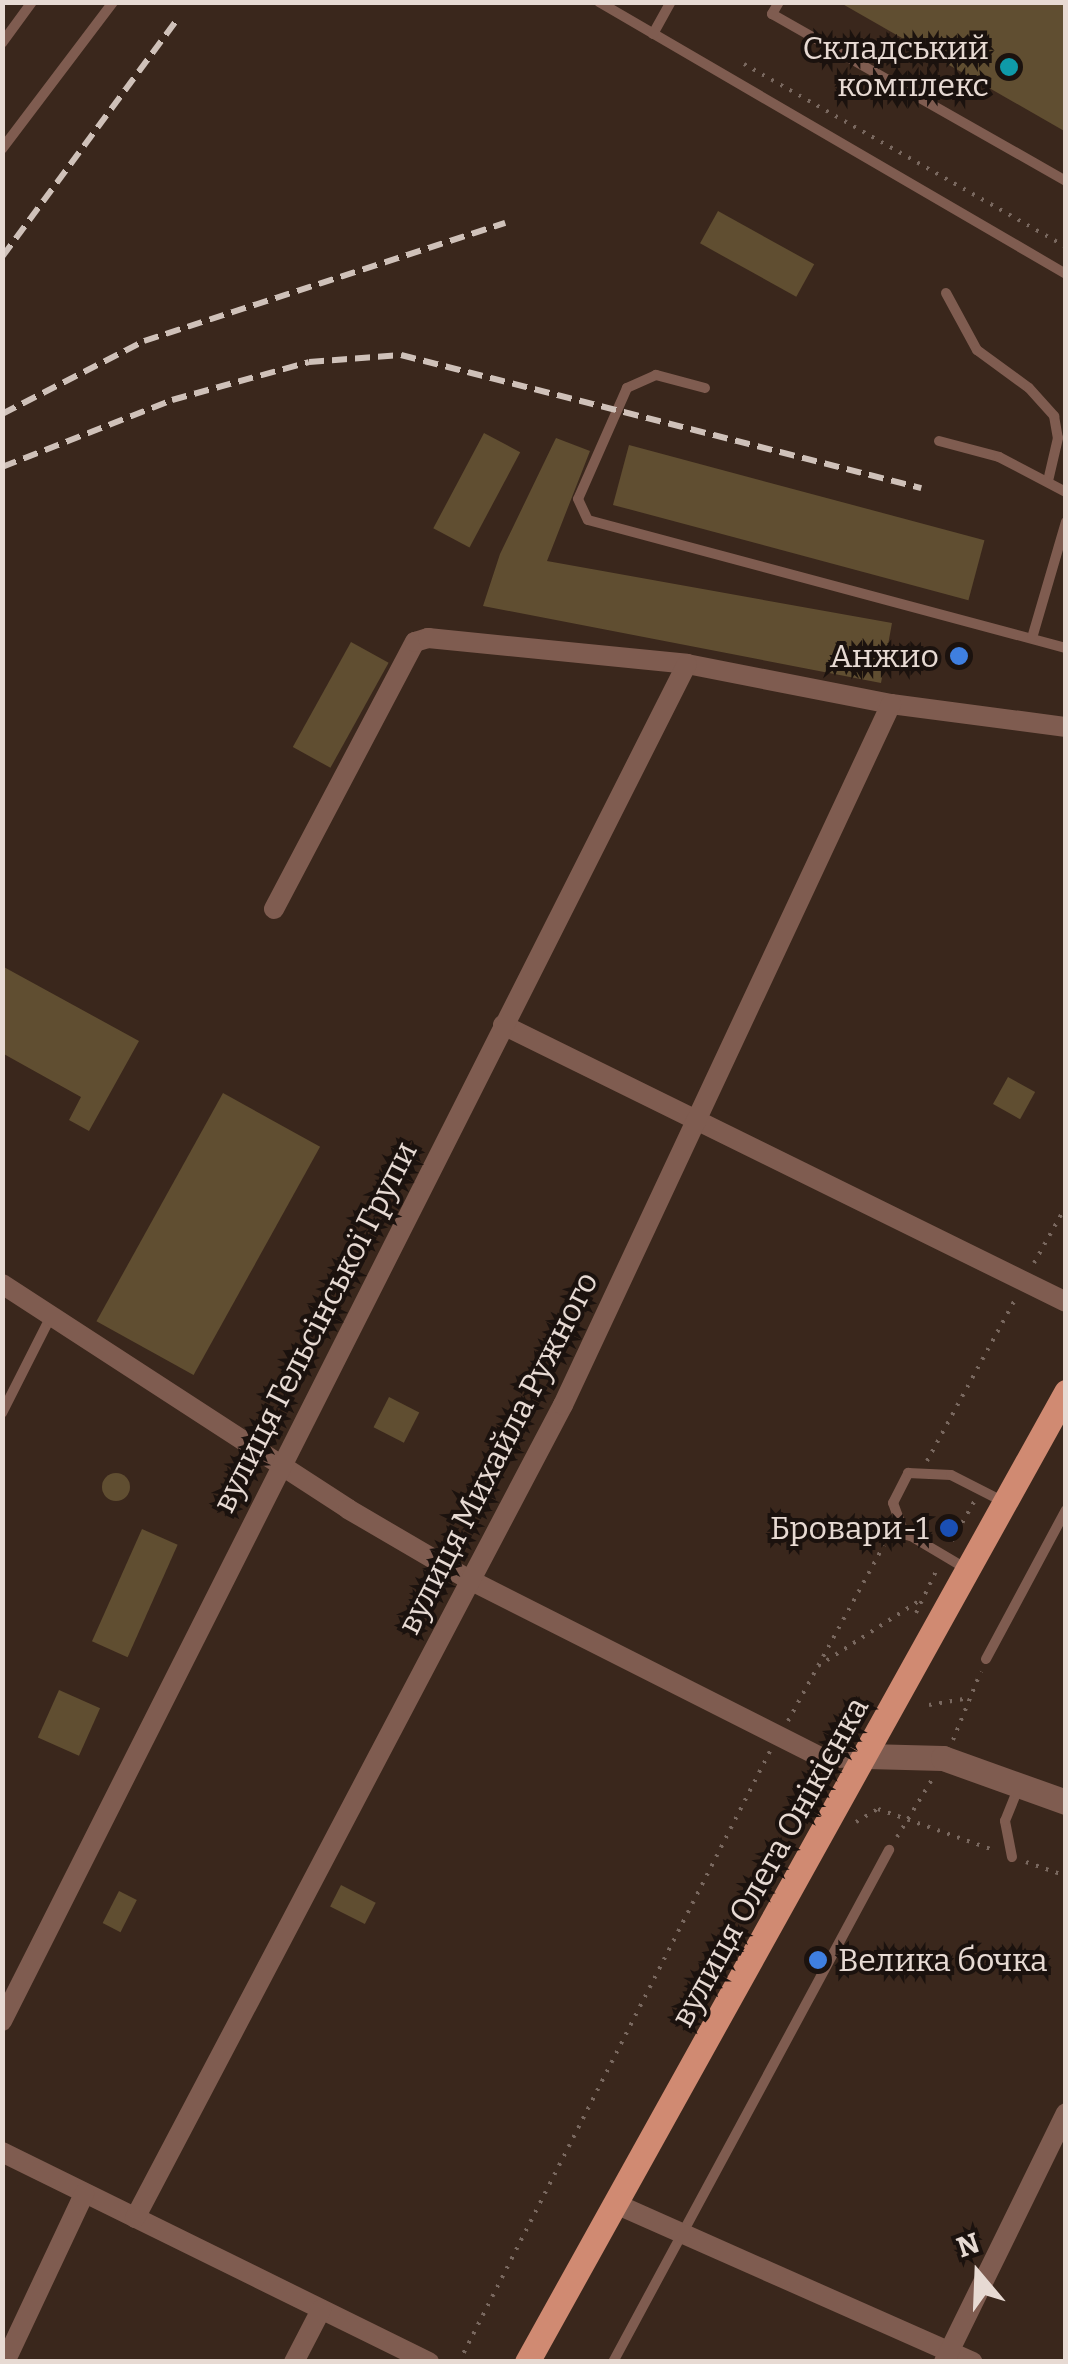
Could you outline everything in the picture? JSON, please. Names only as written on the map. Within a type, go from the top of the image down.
[{"type":"main road","name":"вулиця Олега Онікієнка","points":[[528,2362],[1066,1392]]},
{"type":"street","points":[[274,909],[414,642],[428,638],[687,664],[891,704],[1066,727]]},
{"type":"street","name":"вулиця Гельсінської Групи","points":[[2,2021],[279,1462],[687,664]]},
{"type":"street","name":"вулиця Михайла Ружного","points":[[134,2218],[563,1404],[891,704]]},
{"type":"street","points":[[503,1025],[696,1115],[874,1212],[1066,1302]]},
{"type":"street","points":[[2,1284],[53,1312],[279,1462],[468,1579],[824,1759],[943,1758],[1066,1802]]},
{"type":"street","points":[[947,2357],[1066,2113]]},
{"type":"street","points":[[2,2152],[429,2362]]},
{"type":"street","points":[[5,2362],[84,2194]]},
{"type":"street","points":[[616,2204],[947,2357],[973,2362]]},
{"type":"street","points":[[294,2362],[321,2310]]},
{"type":"lane","points":[[2,43],[32,2]]},
{"type":"lane","points":[[2,149],[113,2]]},
{"type":"lane","points":[[599,2],[1066,274]]},
{"type":"lane","points":[[653,34],[670,2]]},
{"type":"lane","points":[[779,2],[772,14],[1066,181]]},
{"type":"lane","points":[[946,293],[977,350],[1029,388],[1054,416],[1058,438],[1048,481]]},
{"type":"lane","points":[[705,388],[656,374],[628,388],[578,499],[588,520],[1066,648]]},
{"type":"lane","points":[[939,441],[999,457],[1066,492]]},
{"type":"lane","points":[[1032,638],[1066,522]]},
{"type":"lane","points":[[2,1413],[53,1312]]},
{"type":"lane","points":[[904,1533],[892,1504],[908,1473],[952,1475],[1005,1502]]},
{"type":"lane","points":[[986,1659],[1066,1510]]},
{"type":"lane","points":[[876,1528],[904,1533],[968,1570]]},
{"type":"lane","points":[[1012,1857],[1006,1821],[1020,1784]]},
{"type":"lane","points":[[613,2362],[889,1850]]},
{"type":"path","points":[[744,64],[1066,247]]},
{"type":"path","points":[[818,1666],[920,1601]]},
{"type":"path","points":[[953,1740],[986,1659]]},
{"type":"path","points":[[929,1705],[970,1698]]},
{"type":"path","points":[[458,2362],[770,1750],[784,1757]]},
{"type":"path","points":[[806,1772],[817,1800]]},
{"type":"path","points":[[889,1850],[933,1778]]},
{"type":"path","points":[[856,1822],[871,1809],[1066,1876]]},
{"type":"building","name":"Складський комплекс","points":[[839,2],[1066,2],[1066,132]]},
{"type":"building","points":[[718,211],[814,264],[796,297],[700,243]]},
{"type":"building","points":[[484,433],[520,452],[469,548],[433,528]]},
{"type":"building","points":[[556,438],[590,451],[547,561],[892,623],[881,683],[483,606],[500,554]]},
{"type":"building","points":[[629,445],[984,540],[968,600],[613,505]]},
{"type":"building","points":[[351,642],[389,663],[330,768],[293,747]]},
{"type":"building","points":[[2,966],[139,1041],[89,1131],[69,1120],[81,1097],[2,1053]]},
{"type":"building","points":[[1008,1077],[1035,1092],[1020,1119],[993,1104]]},
{"type":"building","points":[[223,1093],[320,1147],[194,1375],[96,1321]]},
{"type":"building","points":[[389,1397],[419,1412],[404,1443],[374,1427]]},
{"type":"building","points":[[116,1473],[126,1477],[130,1487],[126,1497],[116,1501],[106,1497],[102,1487],[106,1477]]},
{"type":"building","points":[[142,1529],[178,1545],[128,1657],[92,1641]]},
{"type":"building","points":[[59,1690],[100,1708],[79,1756],[38,1738]]},
{"type":"building","points":[[341,1885],[376,1903],[365,1924],[330,1906]]},
{"type":"building","points":[[119,1891],[137,1900],[120,1932],[103,1923]]},
{"type":"railway","points":[[2,257],[175,22]]},
{"type":"railway","points":[[2,414],[144,341],[505,223]]},
{"type":"railway","points":[[2,467],[172,400],[309,362],[401,355],[921,488]]},
{"type":"place","name":"Складський комплекс","points":[[1009,67]]},
{"type":"place","name":"Анжио","points":[[959,656]]},
{"type":"place","name":"Бровари-1","points":[[949,1528]]},
{"type":"place","name":"Велика бочка","points":[[818,1960]]}]
